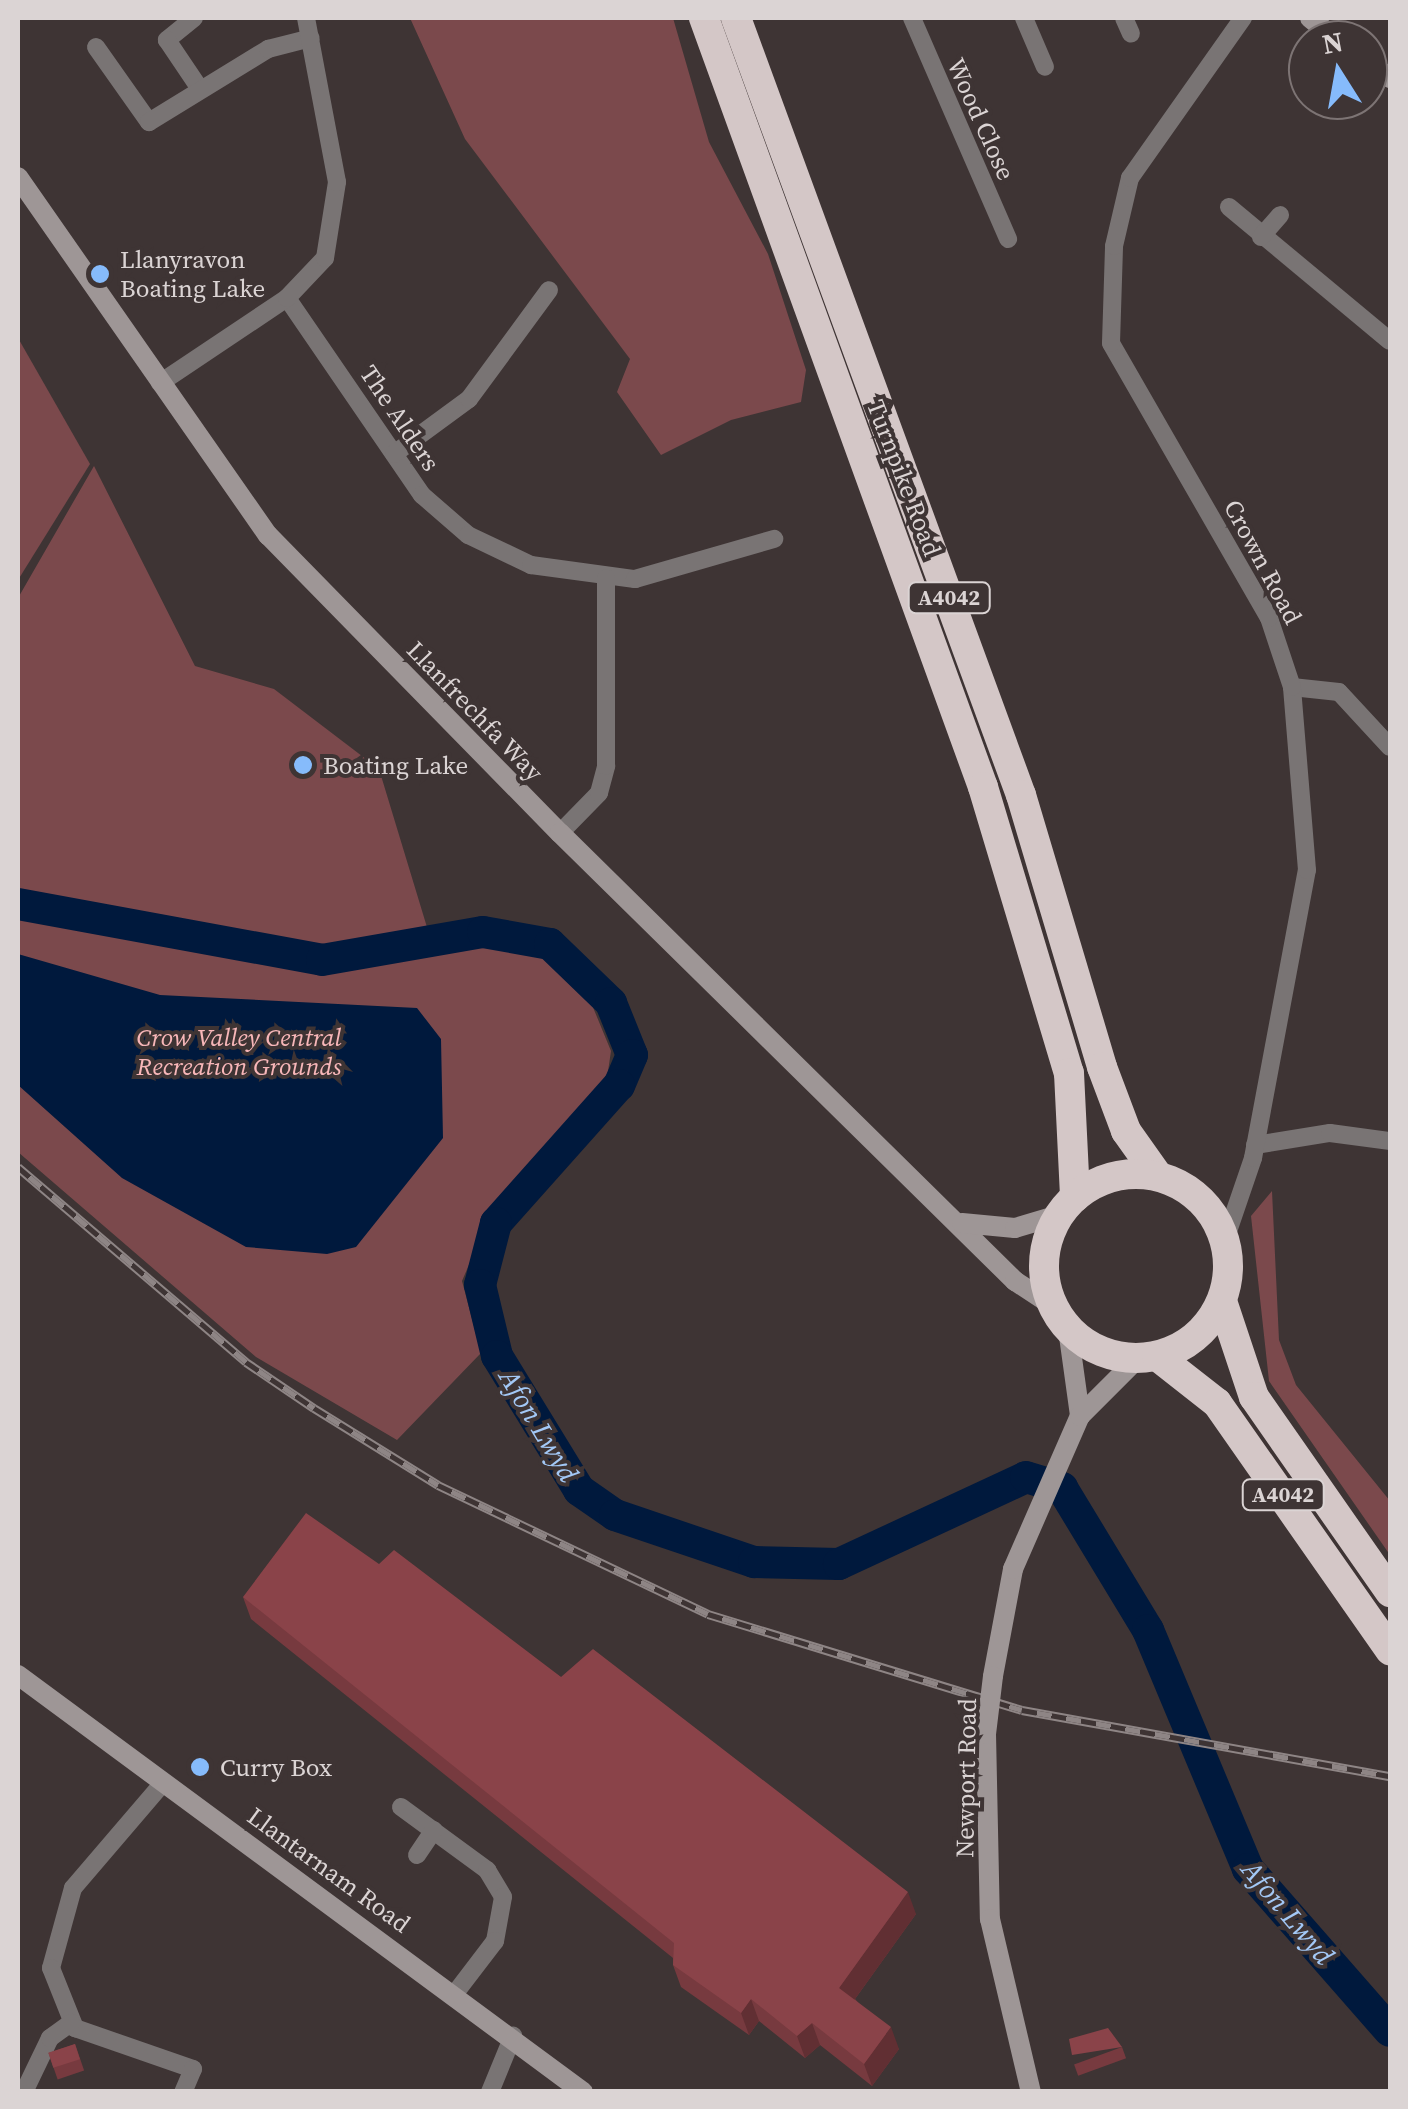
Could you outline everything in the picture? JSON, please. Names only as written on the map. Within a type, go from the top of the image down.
[{"type":"highway","name":"Turnpike Road","points":[[704,18],[984,787],[1069,1073],[1067,1206]]},
{"type":"highway","name":"Turnpike Road","points":[[736,18],[1021,795],[1102,1068],[1126,1130],[1158,1176]]},
{"type":"highway","points":[[1114,1176],[1158,1176],[1200,1199],[1226,1240],[1222,1301],[1197,1336],[1147,1358],[1099,1352],[1060,1318],[1045,1250],[1067,1206],[1114,1176]]},
{"type":"highway","name":"A4042","points":[[1222,1301],[1254,1398],[1390,1592]]},
{"type":"highway","name":"A4042","points":[[1147,1358],[1217,1402],[1390,1650]]},
{"type":"street","points":[[194,18],[167,40],[200,89]]},
{"type":"street","points":[[160,383],[287,298],[326,258],[337,209],[306,18]]},
{"type":"street","name":"Wood Close","points":[[912,18],[1008,239]]},
{"type":"street","points":[[1024,18],[1044,67]]},
{"type":"street","name":"Crown Road","points":[[1226,1240],[1254,1151],[1306,870],[1292,687],[1269,618],[1111,344],[1114,246],[1130,178],[1243,18]]},
{"type":"street","points":[[96,47],[149,122],[268,49],[310,38]]},
{"type":"street","name":"Llanfrechfa Way","points":[[18,177],[268,535],[560,833],[1060,1318]]},
{"type":"street","points":[[1228,207],[1390,341]]},
{"type":"street","points":[[1262,237],[1280,215]]},
{"type":"street","points":[[394,454],[469,399],[549,290]]},
{"type":"street","name":"The Alders","points":[[287,298],[394,454],[468,534],[531,565],[606,578],[663,576],[774,539]]},
{"type":"street","points":[[560,833],[599,793],[606,766],[606,578]]},
{"type":"street","points":[[1292,687],[1339,692],[1390,747]]},
{"type":"street","points":[[1254,1151],[1330,1133],[1390,1142]]},
{"type":"street","points":[[962,1222],[1015,1228],[1067,1206]]},
{"type":"street","points":[[1060,1318],[1080,1416]]},
{"type":"street","name":"Newport Road","points":[[1031,2092],[990,1919],[986,1734],[993,1676],[1012,1569],[1080,1416],[1147,1358]]},
{"type":"street","name":"Llantarnam Road","points":[[18,1676],[456,1992],[583,2092]]},
{"type":"street","points":[[163,1783],[64,1904],[52,1968],[71,2022],[192,2070],[183,2092]]},
{"type":"street","points":[[401,1807],[487,1870],[503,1897],[494,1941],[456,1992]]},
{"type":"street","points":[[416,1855],[434,1830]]},
{"type":"street","points":[[24,2092],[50,2038],[71,2022]]},
{"type":"street","points":[[490,2092],[513,2036]]},
{"type":"green space","points":[[410,18],[673,18],[709,142],[768,254],[806,370],[801,402],[731,420],[661,455],[617,392],[630,359],[465,139]]},
{"type":"green space","points":[[18,338],[90,464],[18,580]]},
{"type":"green space","name":"Crow Valley Central Recreation Grounds","points":[[94,466],[195,666],[274,689],[379,769],[433,947],[488,938],[545,949],[590,1000],[611,1051],[606,1085],[495,1204],[462,1281],[481,1353],[397,1440],[256,1357],[18,1152],[18,598]]},
{"type":"green space","points":[[1272,1191],[1279,1340],[1296,1385],[1390,1501],[1390,1555],[1269,1381],[1251,1216]]},
{"type":"water","points":[[18,954],[160,995],[417,1008],[441,1039],[443,1138],[356,1247],[327,1254],[246,1247],[122,1178],[18,1085]]},
{"type":"building","points":[[306,1513],[379,1564],[394,1550],[561,1677],[593,1649],[908,1892],[839,1988],[891,2027],[864,2064],[812,2023],[797,2036],[751,1999],[741,2013],[673,1965],[674,1943],[243,1597]]},
{"type":"building","points":[[1108,2028],[1122,2047],[1072,2055],[1069,2039]]},
{"type":"building","points":[[75,2044],[80,2059],[53,2068],[48,2053]]},
{"type":"waterway","name":"Afon Lwyd","points":[[18,904],[322,960],[483,932],[550,944],[611,1003],[632,1055],[619,1085],[496,1223],[480,1285],[497,1356],[579,1490],[615,1515],[754,1562],[839,1564],[1026,1477],[1062,1488],[1148,1630],[1248,1869],[1390,2031]]},
{"type":"railway","points":[[18,1167],[246,1362],[314,1408],[438,1485],[708,1614],[1022,1710],[1390,1776]]},
{"type":"place","name":"Llanyravon Boating Lake","points":[[100,274]]},
{"type":"place","name":"Boating Lake","points":[[303,765]]},
{"type":"place","name":"Curry Box","points":[[200,1767]]}]
